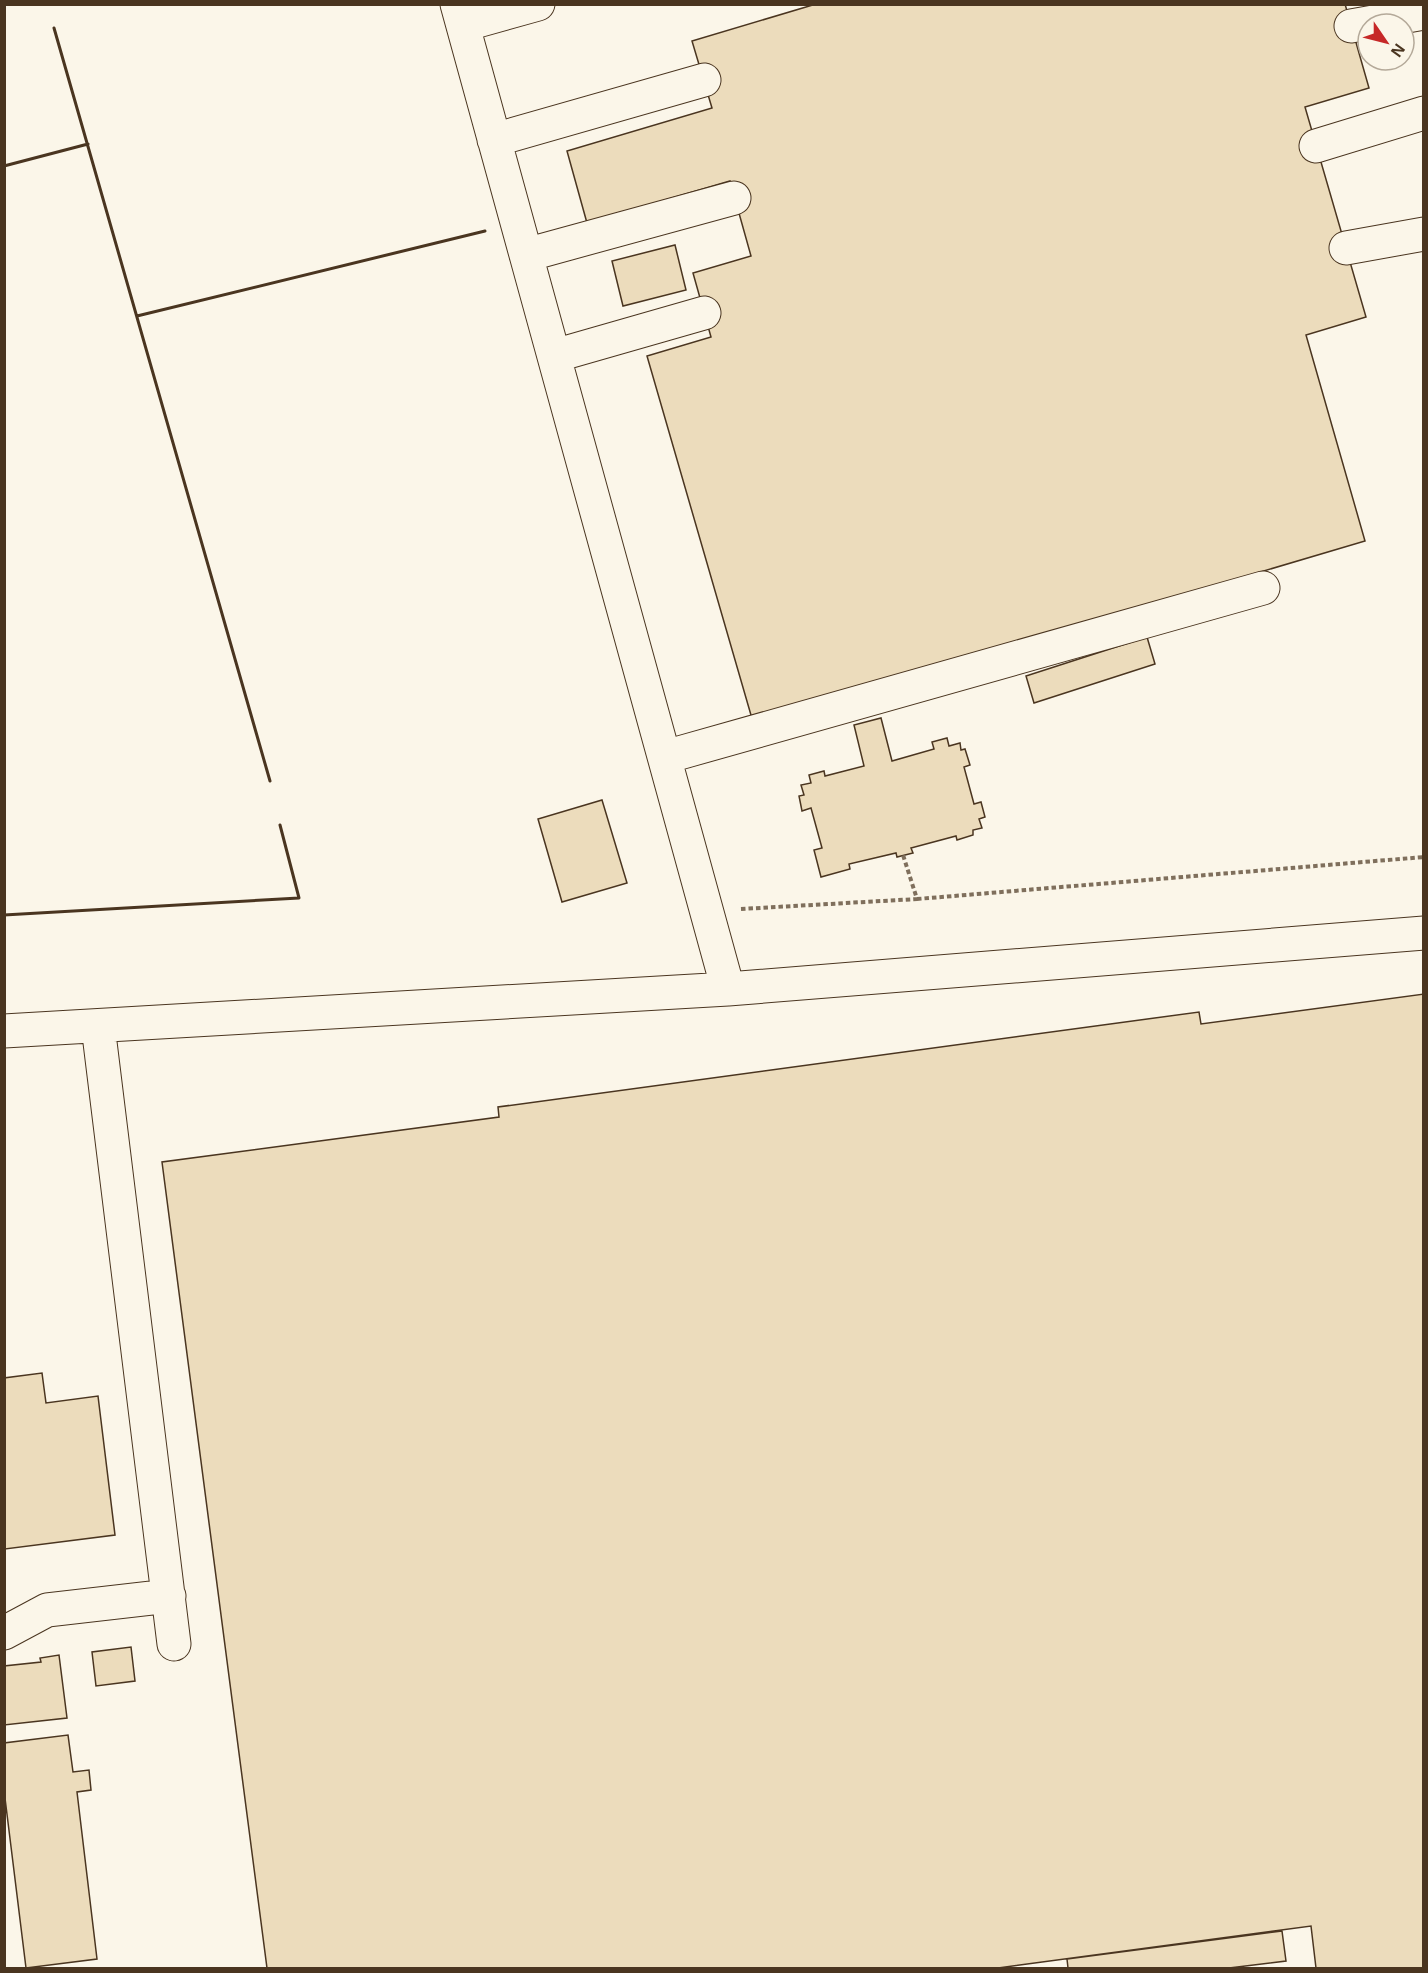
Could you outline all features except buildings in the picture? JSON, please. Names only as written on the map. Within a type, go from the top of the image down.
[{"type":"lane","points":[[538,4],[460,15],[728,990]]},
{"type":"lane","points":[[1351,26],[1424,14]]},
{"type":"lane","points":[[494,140],[704,80]]},
{"type":"lane","points":[[1316,146],[1424,113]]},
{"type":"lane","points":[[526,255],[734,198]]},
{"type":"lane","points":[[1346,248],[1424,234]]},
{"type":"lane","points":[[554,356],[704,313]]},
{"type":"lane","points":[[665,757],[1263,588]]},
{"type":"lane","points":[[4,1031],[728,990],[1424,933]]},
{"type":"lane","points":[[98,1026],[174,1644]]},
{"type":"lane","points":[[4,1633],[47,1610],[169,1596]]},
{"type":"path","points":[[903,855],[916,899]]},
{"type":"path","points":[[707,911],[916,899],[1424,857]]},
{"type":"wall","points":[[54,28],[270,781]]},
{"type":"wall","points":[[4,166],[88,144]]},
{"type":"wall","points":[[137,316],[485,231]]},
{"type":"wall","points":[[4,915],[299,898],[280,825]]}]
